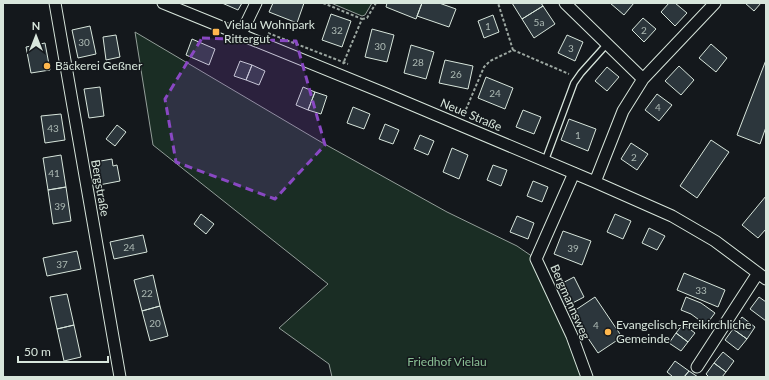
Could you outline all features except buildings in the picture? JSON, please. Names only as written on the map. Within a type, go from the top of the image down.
[{"type":"street","name":"Bergstraße","points":[[56,3],[120,377]]},
{"type":"street","name":"Neue Straße","points":[[163,3],[338,74],[574,173],[693,227],[762,276],[697,367]]},
{"type":"street","points":[[241,34],[256,3]]},
{"type":"street","points":[[565,3],[643,80]]},
{"type":"street","points":[[595,182],[623,111],[643,80],[715,3]]},
{"type":"street","name":"Bergmannsweg","points":[[574,173],[536,259],[572,336],[587,377]]},
{"type":"lane","points":[[545,161],[577,78],[607,44]]},
{"type":"path","points":[[323,3],[362,19],[367,18],[376,3]]},
{"type":"path","points":[[498,3],[514,50],[577,78]]},
{"type":"path","points":[[338,74],[362,19]]},
{"type":"path","points":[[459,125],[484,67],[490,61],[514,50]]},
{"type":"highlighted area","points":[[202,38],[296,41],[325,145],[275,199],[176,162],[165,99]]},
{"type":"green space","points":[[331,3],[372,3],[365,15],[362,16]]},
{"type":"green space","name":"Friedhof Vielau","points":[[135,32],[321,142],[447,212],[517,246],[536,259],[587,377],[332,377],[329,364],[279,328],[328,284],[153,145]]},
{"type":"place","name":"Vielau Wohnpark Rittergut","points":[[216,32]]},
{"type":"place","name":"Bäckerei Geßner","points":[[47,66]]},
{"type":"place","name":"Evangelisch-Freikirchliche Gemeinde","points":[[608,332]]}]
